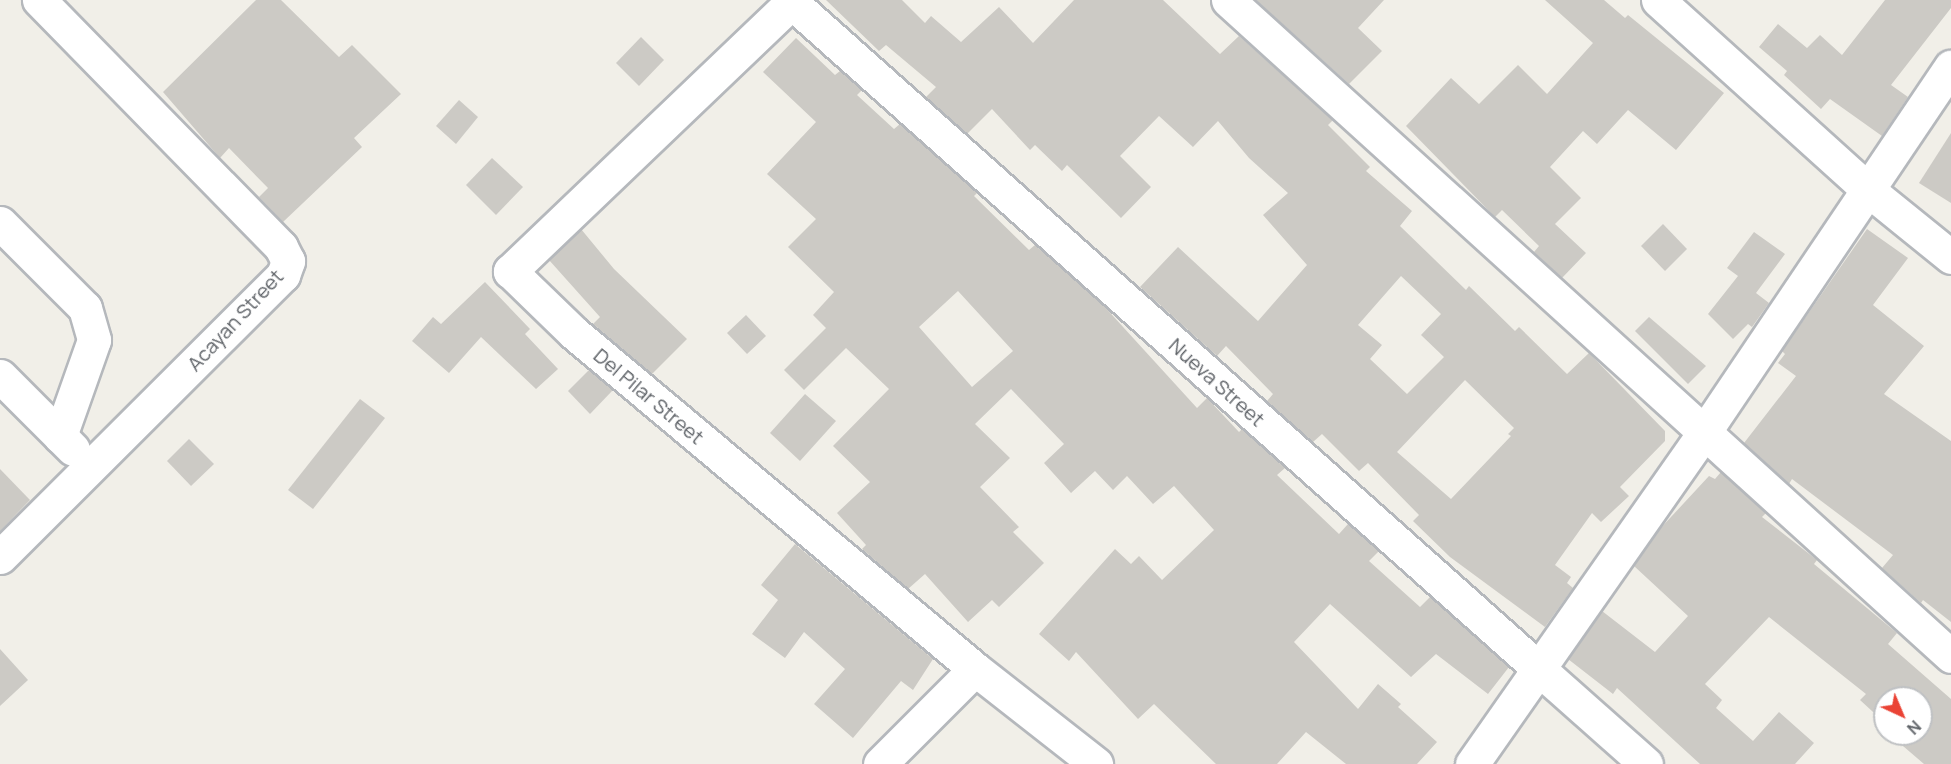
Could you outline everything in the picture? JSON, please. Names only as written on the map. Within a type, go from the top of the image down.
[{"type":"street","name":"Acayan Street","points":[[0,557],[283,275],[288,261],[281,247],[39,0]]},
{"type":"street","points":[[1228,0],[1703,434],[1951,656]]},
{"type":"street","points":[[1658,0],[1867,189],[1951,257]]},
{"type":"street","name":"Del Pilar Street","points":[[791,1],[510,271],[574,333],[975,669],[1096,764]]},
{"type":"street","name":"Nueva Street","points":[[791,1],[1646,764]]},
{"type":"street","points":[[1472,764],[1703,434],[1951,67]]},
{"type":"street","points":[[0,223],[85,308],[94,340],[60,436]]},
{"type":"street","points":[[0,376],[92,466]]},
{"type":"street","points":[[880,764],[975,669]]},
{"type":"building","points":[[256,0],[281,0],[339,57],[352,45],[401,94],[354,138],[362,147],[283,222],[259,197],[268,188],[229,148],[220,158],[163,92]]},
{"type":"building","points":[[826,0],[902,0],[925,23],[931,16],[961,42],[999,7],[1033,43],[1074,0],[1163,0],[1220,54],[1239,36],[1333,120],[1328,125],[1370,167],[1366,171],[1412,211],[1400,226],[1466,290],[1469,286],[1515,331],[1519,327],[1567,374],[1589,353],[1665,431],[1665,441],[1620,487],[1629,496],[1601,522],[1592,513],[1555,565],[1571,577],[1567,583],[1573,588],[1545,627],[1450,557],[1413,521],[1419,515],[1368,463],[1359,471],[1322,434],[1313,442],[1267,401],[1273,394],[1226,346],[1217,356],[1140,287],[1178,247],[1258,321],[1307,265],[1263,215],[1288,193],[1249,158],[1218,121],[1193,147],[1159,116],[1120,156],[1151,187],[1121,218],[1067,165],[1062,171],[1035,145],[1030,150],[992,109],[967,134],[926,97],[936,87],[886,45],[879,51]],"holes":[[[1401,276],[1441,314],[1421,335],[1444,357],[1407,394],[1370,359],[1382,345],[1358,325]],[[1465,380],[1514,428],[1508,434],[1511,436],[1451,499],[1397,452]]]},
{"type":"building","points":[[1256,0],[1384,0],[1358,28],[1382,51],[1349,84]]},
{"type":"building","points":[[1545,0],[1604,0],[1625,18],[1628,15],[1724,93],[1676,150],[1628,110],[1597,144],[1583,131],[1550,167],[1581,198],[1555,224],[1586,253],[1562,278],[1534,252],[1539,246],[1502,210],[1495,217],[1406,126],[1451,78],[1479,104],[1518,65],[1547,94],[1593,43]]},
{"type":"building","points":[[1885,0],[1951,0],[1951,8],[1891,85],[1908,97],[1882,136],[1830,99],[1821,109],[1784,75],[1787,71],[1759,47],[1778,24],[1807,48],[1820,35],[1842,55]]},
{"type":"building","points":[[641,37],[664,60],[639,86],[616,63]]},
{"type":"building","points":[[796,38],[835,75],[840,71],[862,90],[857,95],[894,129],[900,124],[977,193],[974,196],[1029,250],[1035,245],[1103,305],[1197,408],[1207,398],[1239,432],[1242,429],[1285,468],[1277,475],[1339,534],[1348,524],[1379,551],[1369,561],[1420,607],[1430,597],[1509,667],[1488,694],[1436,654],[1411,677],[1330,604],[1294,642],[1358,709],[1378,684],[1401,704],[1398,707],[1437,742],[1417,764],[1346,764],[1306,732],[1277,764],[1216,764],[1154,704],[1138,719],[1076,652],[1069,661],[1039,634],[1115,549],[1131,564],[1139,556],[1162,580],[1214,530],[1174,486],[1153,504],[1127,476],[1113,490],[1095,471],[1071,493],[1044,463],[1064,444],[1011,389],[975,424],[1010,458],[980,487],[1019,527],[1013,532],[1044,563],[999,607],[992,600],[968,622],[925,574],[908,589],[862,549],[866,545],[837,513],[870,482],[833,446],[889,389],[846,348],[804,390],[784,370],[826,328],[813,315],[834,292],[788,247],[816,219],[767,174],[816,122],[763,72]],"holes":[[[958,291],[1013,351],[972,387],[919,327]]]},
{"type":"building","points":[[459,100],[478,117],[456,144],[436,126]]},
{"type":"building","points":[[1951,133],[1951,203],[1919,183]]},
{"type":"building","points":[[492,158],[523,187],[496,215],[466,185]]},
{"type":"building","points":[[1663,224],[1687,249],[1665,271],[1641,246]]},
{"type":"building","points":[[581,229],[614,269],[687,339],[652,374],[593,324],[600,317],[549,260]]},
{"type":"building","points":[[1867,229],[1908,258],[1873,305],[1924,346],[1884,394],[1951,441],[1951,622],[1923,600],[1921,603],[1882,568],[1893,555],[1792,479],[1789,484],[1744,443],[1796,376],[1778,363],[1785,354],[1782,351]]},
{"type":"building","points":[[1754,232],[1785,254],[1756,293],[1769,303],[1752,327],[1748,324],[1733,339],[1708,314],[1738,276],[1727,268]]},
{"type":"building","points":[[485,282],[530,329],[525,334],[558,369],[536,389],[481,337],[449,373],[412,341],[433,317],[441,324]]},
{"type":"building","points":[[746,315],[766,336],[747,354],[727,333]]},
{"type":"building","points":[[1649,317],[1706,366],[1688,384],[1635,331]]},
{"type":"building","points":[[589,370],[613,390],[590,414],[568,391]]},
{"type":"building","points":[[805,394],[836,421],[800,461],[770,433]]},
{"type":"building","points":[[360,399],[385,418],[313,509],[288,490]]},
{"type":"building","points":[[189,439],[214,464],[191,486],[167,461]]},
{"type":"building","points":[[0,469],[30,500],[0,531]]},
{"type":"building","points":[[1721,472],[1766,513],[1762,517],[1817,560],[1814,564],[1897,633],[1888,644],[1951,699],[1951,764],[1924,764],[1903,746],[1933,746],[1933,686],[1873,686],[1873,712],[1860,700],[1866,694],[1769,617],[1705,684],[1722,700],[1716,708],[1753,741],[1779,712],[1814,743],[1795,764],[1700,764],[1617,688],[1613,694],[1568,659],[1602,611],[1655,652],[1688,616],[1634,566],[1658,531],[1709,476],[1715,479]]},
{"type":"building","points":[[795,544],[933,659],[913,690],[901,681],[853,738],[814,704],[845,669],[804,632],[785,658],[752,634],[778,600],[761,585]]},
{"type":"building","points":[[0,649],[28,680],[0,706]]}]
